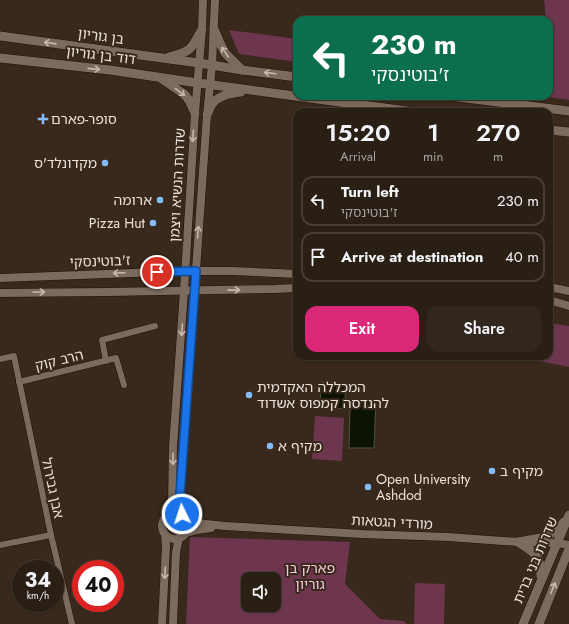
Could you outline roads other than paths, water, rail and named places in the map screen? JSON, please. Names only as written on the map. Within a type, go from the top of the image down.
[{"type":"main road","points":[[164,58],[183,53],[188,50],[193,46],[202,29]]},
{"type":"main road","points":[[214,29],[225,53],[242,70]]},
{"type":"main road","name":"בן גוריון","points":[[0,36],[242,70],[293,76]]},
{"type":"main road","name":"דוד בן גוריון","points":[[0,58],[253,90]]},
{"type":"main road","points":[[159,77],[184,94],[189,100],[195,113]]},
{"type":"main road","points":[[206,115],[213,102],[220,97],[229,94],[253,90],[293,95]]},
{"type":"main road","points":[[326,100],[385,108]]},
{"type":"main road","points":[[482,100],[545,108]]},
{"type":"main road","points":[[553,109],[569,111]]},
{"type":"main road","points":[[553,130],[569,132]]},
{"type":"main road","points":[[518,542],[546,537],[556,530],[568,516]]},
{"type":"main road","name":"שדרות בני ברית","points":[[525,620],[540,581],[558,544],[568,516]]},
{"type":"main road","points":[[518,542],[533,551],[539,560],[541,568],[540,581]]},
{"type":"main road","points":[[539,624],[569,549]]},
{"type":"main road","points":[[560,570],[569,564]]},
{"type":"street","name":"שדרות הנשיא ויצמן","points":[[169,515],[172,505],[173,447],[203,0]]},
{"type":"street","name":"שדרות הנשיא ויצמן","points":[[184,517],[180,495],[206,115],[212,65],[215,0]]},
{"type":"street","name":"ז'בוטינסקי","points":[[0,278],[186,271],[233,271],[293,274]]},
{"type":"street","points":[[0,293],[194,291],[293,288]]},
{"type":"street","points":[[553,288],[569,291]]},
{"type":"street","points":[[553,301],[569,306]]},
{"type":"street","name":"הרב קוק","points":[[106,361],[102,340],[155,326]]},
{"type":"street","name":"הרב קוק","points":[[0,358],[14,356]]},
{"type":"street","name":"אבן גבירול","points":[[14,356],[51,535],[72,624]]},
{"type":"street","name":"הרב קוק","points":[[19,382],[116,358],[124,385]]},
{"type":"street","points":[[162,624],[166,546],[163,523],[166,517],[175,513],[184,517],[188,526],[176,552],[173,624]]},
{"type":"street","name":"מורדי הגטאות","points":[[184,517],[197,523],[225,526],[362,534],[448,537],[569,545]]},
{"type":"street","name":"מורדי הגטאות","points":[[183,535],[197,530],[225,526]]},
{"type":"street","points":[[165,534],[173,538],[183,535]]},
{"type":"street","points":[[0,545],[51,535]]},
{"type":"place","name":"סופר-פארם","points":[[43,119]]},
{"type":"place","name":"מקדונלד'ס","points":[[105,163]]},
{"type":"place","name":"ארומה","points":[[160,200]]},
{"type":"place","name":"Pizza Hut","points":[[153,223]]},
{"type":"place","name":"המכללה האקדמית להנדסה קמפוס אשדוד","points":[[249,395]]},
{"type":"place","name":"מקיף א","points":[[270,446]]},
{"type":"place","name":"מקיף ב","points":[[492,471]]},
{"type":"place","name":"Open University Ashdod","points":[[368,487]]},
{"type":"park label","name":"פארק בן גוריון","points":[[310,576]]}]
